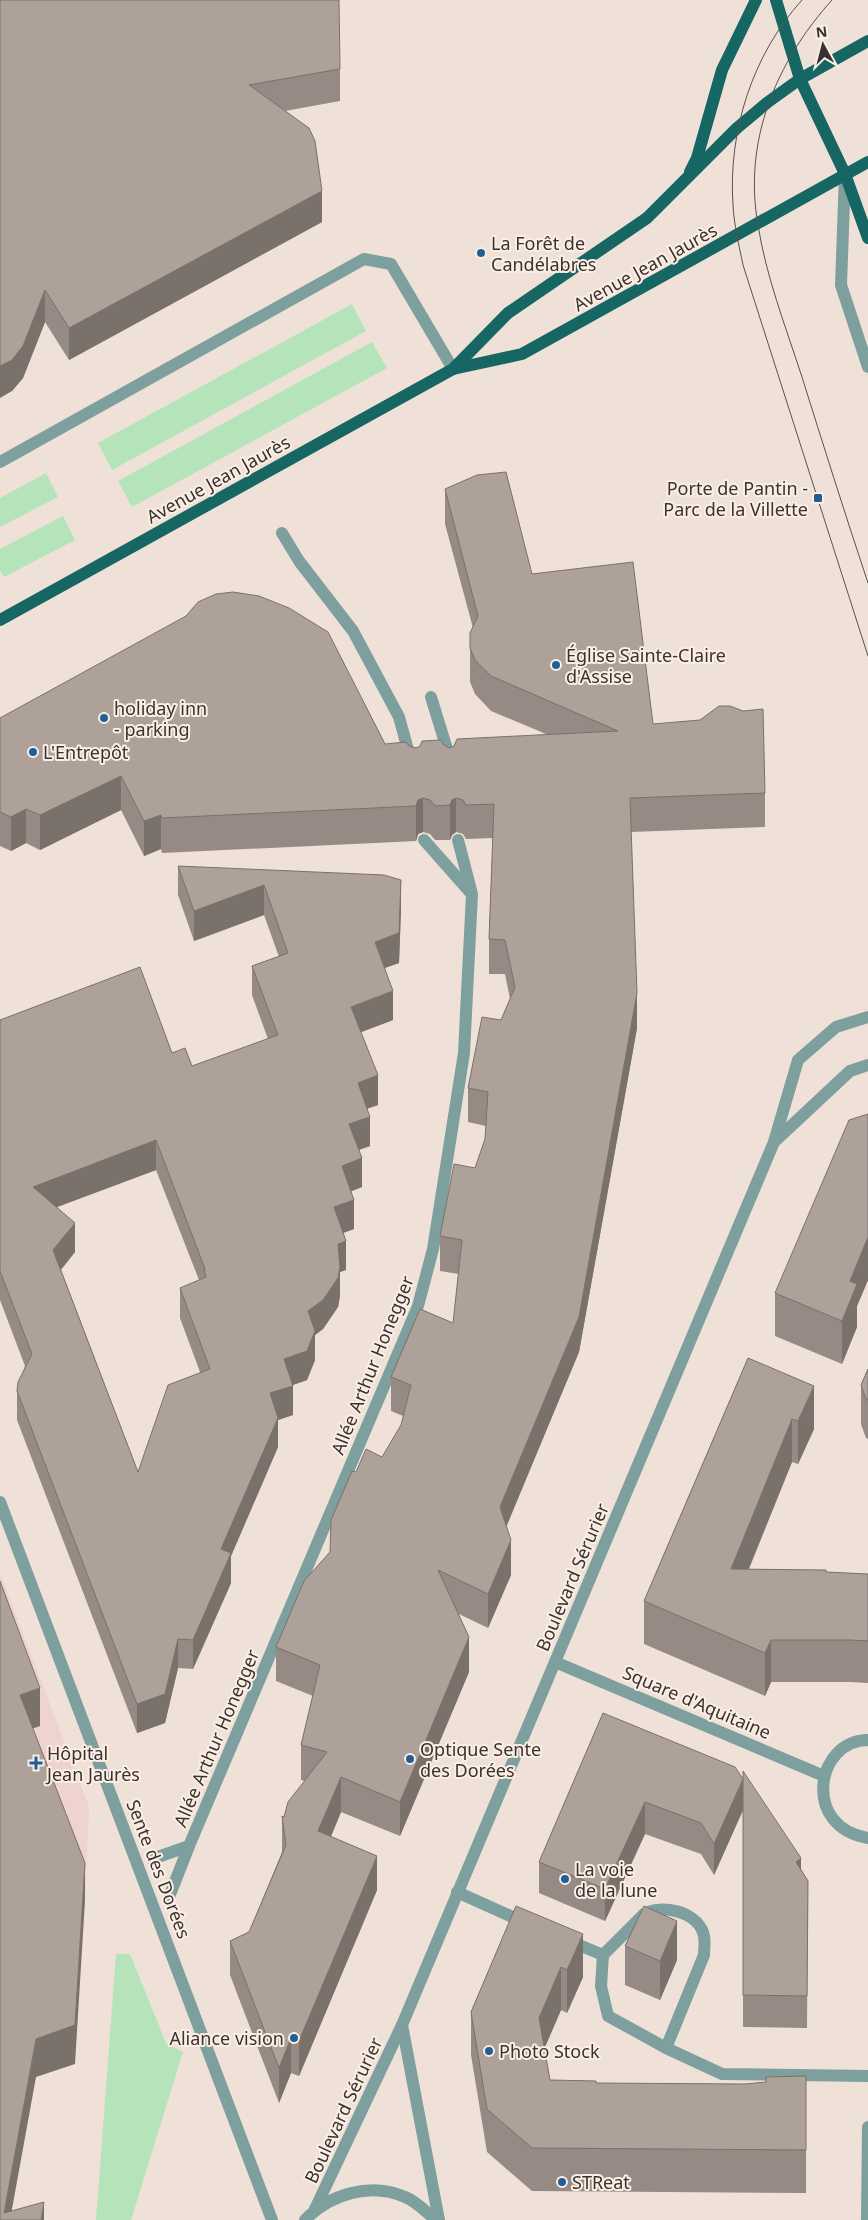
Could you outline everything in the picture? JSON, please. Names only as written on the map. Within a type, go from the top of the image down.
[{"type":"main road","points":[[685,181],[697,158],[722,70],[756,0]]},
{"type":"main road","points":[[776,0],[800,79],[846,174],[868,238]]},
{"type":"main road","name":"Avenue Jean Jaurès","points":[[0,620],[453,369],[508,314],[647,218],[737,128],[768,102],[800,79],[868,41]]},
{"type":"main road","name":"Avenue Jean Jaurès","points":[[453,369],[522,354],[868,162]]},
{"type":"street","points":[[846,174],[841,285],[868,367]]},
{"type":"street","points":[[0,462],[364,259],[392,264],[453,369]]},
{"type":"street","points":[[282,533],[299,561],[353,632],[399,717],[412,767]]},
{"type":"street","points":[[431,697],[447,748],[449,774]]},
{"type":"street","points":[[424,840],[472,894]]},
{"type":"street","name":"Allée Arthur Honegger","points":[[169,1897],[418,1306],[433,1249],[464,1054],[472,894],[458,840]]},
{"type":"street","name":"Boulevard Sérurier","points":[[315,2209],[402,2025],[774,1142],[798,1060],[836,1027],[868,1017]]},
{"type":"street","name":"Boulevard Sérurier","points":[[774,1142],[850,1072],[868,1065]]},
{"type":"street","name":"Sente des Dorées","points":[[0,1502],[272,2220]]},
{"type":"street","name":"Square d'Aquitaine","points":[[555,1662],[824,1776]]},
{"type":"street","points":[[868,1740],[847,1746],[833,1759],[824,1776],[822,1795],[826,1809],[834,1821],[844,1830],[868,1838]]},
{"type":"street","name":"Allée Arthur Honegger","points":[[152,1859],[189,1846]]},
{"type":"street","points":[[457,1892],[536,1927]]},
{"type":"street","points":[[666,2048],[704,1956],[705,1941],[702,1929],[680,1912],[665,1909],[651,1910],[644,1914],[603,1955],[601,1986],[608,2016],[666,2048],[722,2074],[868,2076]]},
{"type":"street","points":[[553,1934],[603,1955]]},
{"type":"street","name":"Boulevard Sérurier","points":[[402,2025],[438,2220]]},
{"type":"street","points":[[867,2220],[868,2127]]},
{"type":"street","points":[[305,2220],[315,2209],[340,2195],[370,2190],[406,2197],[438,2220]]},
{"type":"shaded area","name":"Hôpital Jean Jaurès","points":[[0,1573],[89,1807],[85,1899],[0,1932]]},
{"type":"green space","points":[[352,304],[366,331],[112,470],[98,443]]},
{"type":"green space","points":[[372,342],[387,368],[132,507],[118,481]]},
{"type":"green space","points":[[46,473],[58,497],[0,527],[0,498]]},
{"type":"green space","points":[[63,516],[75,540],[4,577],[0,570],[0,549]]},
{"type":"green space","points":[[116,1954],[130,1954],[166,2043],[183,2052],[131,2220],[96,2220]]},
{"type":"building","points":[[0,0],[339,0],[340,69],[249,85],[309,128],[315,141],[322,191],[69,328],[45,290],[23,346],[12,360],[0,366]]},
{"type":"building","points":[[506,472],[532,574],[633,562],[653,724],[700,720],[719,706],[730,706],[743,711],[763,709],[765,793],[630,798],[637,993],[579,1317],[500,1507],[511,1540],[488,1594],[438,1570],[469,1637],[400,1802],[341,1777],[318,1831],[377,1856],[299,2041],[291,2038],[279,2068],[230,1941],[249,1932],[286,1845],[282,1816],[284,1817],[288,1802],[327,1752],[301,1745],[320,1665],[276,1647],[304,1581],[330,1552],[331,1520],[352,1471],[356,1472],[366,1449],[382,1457],[401,1425],[411,1385],[391,1377],[420,1309],[453,1323],[462,1240],[440,1236],[454,1164],[475,1168],[485,1139],[488,1092],[468,1088],[482,1017],[501,1020],[515,987],[505,940],[489,939],[494,804],[466,805],[463,800],[456,798],[452,800],[450,805],[435,806],[430,800],[423,798],[418,800],[416,806],[162,818],[161,815],[144,821],[121,776],[40,815],[26,809],[11,817],[0,812],[0,718],[186,616],[198,602],[216,594],[233,592],[259,596],[289,608],[328,632],[385,744],[406,742],[409,746],[416,748],[420,746],[422,741],[441,740],[449,748],[454,746],[457,739],[618,731],[491,676],[475,660],[470,648],[470,633],[478,616],[445,489],[477,475]]},
{"type":"building","points":[[178,866],[384,875],[401,880],[399,933],[375,942],[393,991],[351,1007],[378,1075],[358,1083],[370,1117],[349,1124],[362,1158],[342,1166],[354,1200],[334,1207],[346,1241],[338,1244],[340,1267],[338,1278],[323,1300],[308,1311],[315,1331],[307,1351],[284,1359],[293,1386],[270,1393],[278,1418],[221,1549],[231,1553],[193,1640],[178,1639],[165,1694],[137,1704],[17,1391],[18,1382],[32,1354],[0,1271],[0,1020],[140,967],[172,1053],[185,1048],[192,1066],[278,1035],[252,966],[288,953],[264,885],[194,911]],"holes":[[[156,1140],[205,1269],[206,1277],[180,1288],[210,1369],[168,1385],[138,1472],[53,1250],[75,1223],[33,1187]]]},
{"type":"building","points":[[868,1114],[868,1237],[850,1281],[857,1284],[842,1321],[775,1293],[849,1120]]},
{"type":"building","points":[[748,1358],[814,1386],[798,1421],[792,1419],[731,1569],[826,1570],[826,1572],[868,1574],[868,1641],[771,1640],[765,1653],[644,1601]]},
{"type":"building","points":[[868,1369],[868,1400],[861,1385]]},
{"type":"building","points":[[0,1581],[40,1688],[20,1695],[85,1863],[75,2025],[36,2039],[4,2213],[44,2202],[41,2220],[0,2220]]},
{"type":"building","points":[[603,1713],[735,1767],[743,1779],[714,1844],[701,1823],[645,1802],[605,1889],[539,1862]]},
{"type":"building","points":[[743,1771],[801,1858],[796,1862],[808,1881],[807,1996],[743,1995]]},
{"type":"building","points":[[516,1906],[583,1934],[567,1970],[561,1967],[539,2018],[550,2080],[596,2081],[596,2083],[745,2084],[766,2082],[766,2077],[806,2076],[806,2150],[532,2148],[487,2109],[471,2012]]},
{"type":"building","points":[[644,1906],[677,1921],[660,1961],[625,1946]]},
{"type":"tram line","points":[[802,0],[784,22],[769,45],[747,96],[739,123],[735,150],[732,177],[734,212],[743,265],[868,656]]},
{"type":"tram line","points":[[832,0],[812,24],[795,50],[780,76],[768,104],[760,133],[755,163],[755,194],[761,244],[776,300],[868,583]]},
{"type":"place","name":"La Forêt de Candélabres","points":[[481,253]]},
{"type":"place","name":"Porte de Pantin - Parc de la Villette","points":[[818,498]]},
{"type":"place","name":"Église Sainte-Claire d'Assise","points":[[556,665]]},
{"type":"place","name":"holiday inn - parking","points":[[104,718]]},
{"type":"place","name":"L'Entrepôt","points":[[33,752]]},
{"type":"place","name":"Optique Sente des Dorées","points":[[410,1759]]},
{"type":"place","name":"Hôpital Jean Jaurès","points":[[36,1763]]},
{"type":"place","name":"La voie de la lune","points":[[565,1879]]},
{"type":"place","name":"Aliance vision","points":[[294,2038]]},
{"type":"place","name":"Photo Stock","points":[[489,2051]]},
{"type":"place","name":"STReat","points":[[562,2182]]}]
